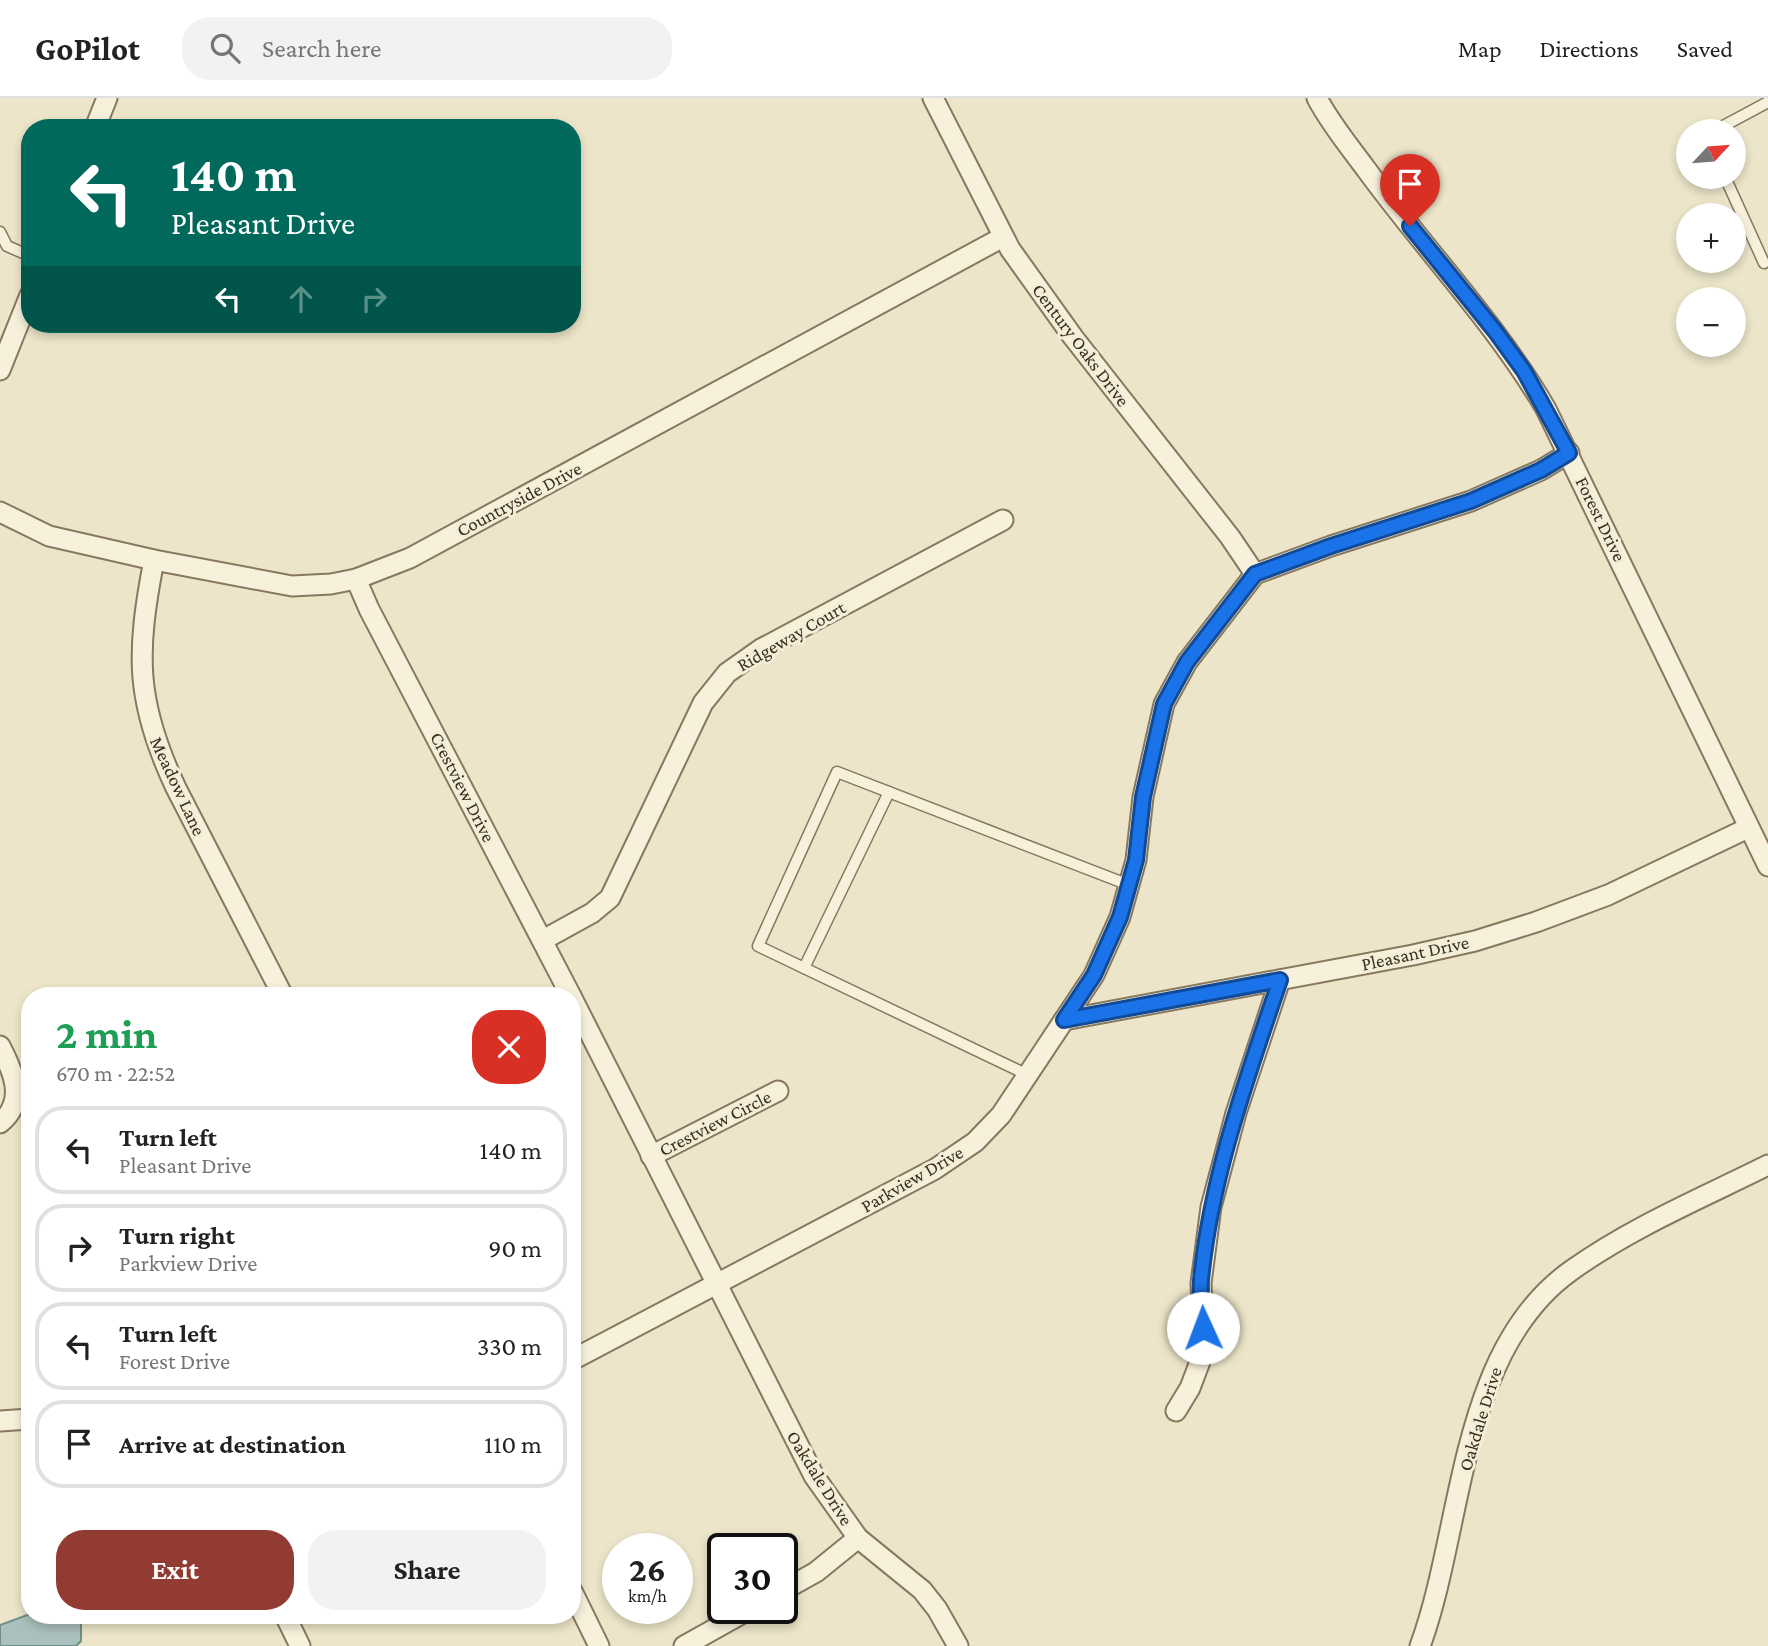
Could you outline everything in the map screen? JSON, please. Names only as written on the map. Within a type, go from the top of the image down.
[{"type":"street","points":[[99,119],[107,98]]},
{"type":"street","name":"Century Oaks Drive","points":[[933,98],[1003,237],[1073,337],[1230,537],[1255,574]]},
{"type":"street","name":"Forest Drive","points":[[1317,98],[1382,191],[1524,371],[1569,453],[1768,866]]},
{"type":"street","name":"Countryside Drive","points":[[0,512],[49,536],[154,560],[292,586],[331,584],[356,579],[410,558],[1003,237]]},
{"type":"street","points":[[0,370],[21,318]]},
{"type":"street","points":[[1255,574],[1331,546],[1471,501],[1541,470],[1569,453]]},
{"type":"street","name":"Ridgeway Court","points":[[543,940],[592,913],[610,898],[645,829],[696,715],[708,695],[727,673],[761,649],[1003,520]]},
{"type":"street","name":"Meadow Lane","points":[[154,560],[142,631],[141,655],[144,698],[151,727],[176,788],[278,987]]},
{"type":"street","name":"Parkview Drive","points":[[581,1355],[935,1169],[975,1142],[1001,1115],[1094,975],[1120,917],[1136,860],[1143,797],[1164,704],[1187,662],[1255,574]]},
{"type":"street","name":"Crestview Drive","points":[[356,579],[369,609],[567,987]]},
{"type":"street","name":"Pleasant Drive","points":[[1064,1020],[1450,946],[1536,922],[1608,895],[1748,828]]},
{"type":"street","points":[[1176,1411],[1204,1351],[1201,1283],[1211,1207],[1236,1113],[1280,980]]},
{"type":"street","name":"Crestview Drive","points":[[581,1015],[716,1285]]},
{"type":"street","points":[[0,1046],[16,1086],[15,1104],[0,1123]]},
{"type":"street","name":"Crestview Circle","points":[[652,1156],[778,1091]]},
{"type":"street","name":"Oakdale Drive","points":[[1420,1646],[1478,1415],[1497,1362],[1516,1329],[1540,1298],[1570,1271],[1622,1238],[1768,1165]]},
{"type":"street","name":"Oakdale Drive","points":[[716,1285],[807,1464],[828,1498],[859,1538],[922,1590],[937,1609],[958,1646]]},
{"type":"street","points":[[0,1421],[21,1420]]},
{"type":"street","points":[[798,1582],[816,1572],[859,1538]]},
{"type":"street","points":[[581,1609],[599,1646]]},
{"type":"street","points":[[289,1624],[300,1646]]},
{"type":"street","points":[[684,1646],[723,1624]]},
{"type":"lane","points":[[1736,119],[1768,102]]},
{"type":"lane","points":[[1730,189],[1764,263]]},
{"type":"lane","points":[[0,232],[4,248],[21,253]]},
{"type":"lane","points":[[1029,1076],[758,946],[837,772],[1129,885]]},
{"type":"lane","points":[[804,968],[889,792]]},
{"type":"water","points":[[21,1617],[21,1624],[81,1624],[81,1641],[76,1646],[0,1646],[0,1625]]},
{"type":"route","points":[[1203,1328],[1201,1283],[1211,1207],[1236,1113],[1280,980],[1064,1020],[1094,975],[1120,917],[1136,860],[1143,797],[1164,704],[1187,662],[1255,574],[1331,546],[1471,501],[1541,470],[1569,453],[1524,371],[1410,226]]}]
